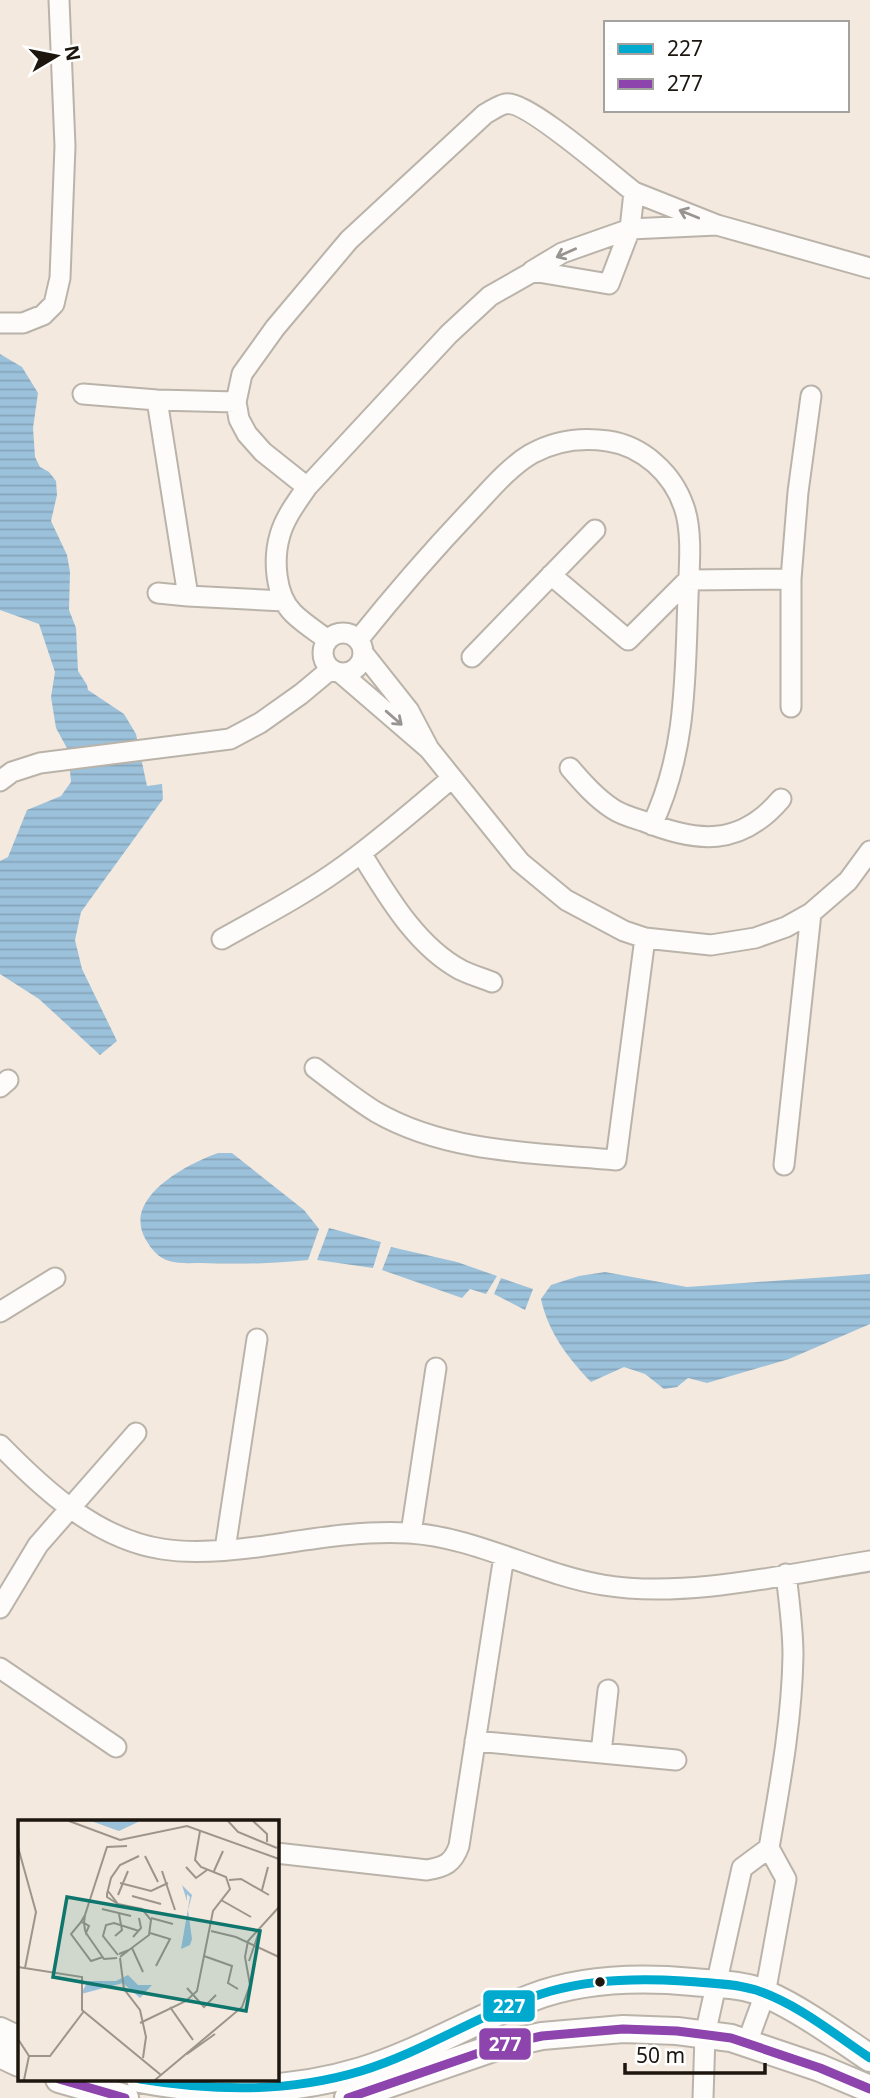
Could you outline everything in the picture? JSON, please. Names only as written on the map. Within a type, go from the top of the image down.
[{"type":"main road","points":[[147,2080],[200,2088],[286,2087],[358,2072],[397,2059],[534,1996],[601,1981],[634,1979],[716,1984],[765,1994],[870,2058]]},
{"type":"main road","points":[[348,2098],[505,2044],[542,2036],[610,2029],[677,2031],[747,2043],[820,2068],[870,2089]]},
{"type":"main road","points":[[0,2031],[18,2040]]},
{"type":"main road","points":[[0,2053],[18,2062]]},
{"type":"main road","points":[[62,2080],[125,2098]]},
{"type":"street","points":[[0,323],[23,323],[43,315],[54,304],[60,278],[65,146],[58,0]]},
{"type":"street","points":[[307,487],[263,453],[247,434],[239,419],[236,402],[242,374],[275,328],[349,240],[485,114],[505,103],[519,105],[537,116],[634,192],[717,225],[870,268]]},
{"type":"street","points":[[534,271],[609,284],[630,229],[634,192]]},
{"type":"street","points":[[328,640],[293,613],[284,601],[276,564],[280,535],[307,487],[449,334],[490,296],[562,253],[630,229],[717,225]]},
{"type":"street","points":[[83,394],[157,400],[236,402]]},
{"type":"street","points":[[791,707],[791,579],[798,492],[811,396]]},
{"type":"street","points":[[157,400],[188,596]]},
{"type":"street","points":[[0,781],[12,772],[40,763],[229,739],[260,723],[336,671],[354,670],[362,659],[361,646],[421,562],[497,482],[531,455],[563,441],[588,438],[622,443],[650,458],[673,483],[685,508],[689,546],[685,706],[678,747],[662,804],[652,825]]},
{"type":"street","points":[[472,657],[595,530]]},
{"type":"street","points":[[551,575],[628,640],[688,580],[791,579]]},
{"type":"street","points":[[158,593],[284,601]]},
{"type":"street","points":[[429,748],[326,664],[323,652],[328,640],[346,633],[361,646],[409,711],[429,748],[520,862],[566,900],[624,931],[645,938],[711,945],[786,928],[811,913],[848,881],[870,850]]},
{"type":"street","points":[[570,768],[593,793],[614,810],[680,835],[707,838],[735,832],[760,820],[781,799]]},
{"type":"street","points":[[222,939],[337,872],[452,778]]},
{"type":"street","points":[[361,853],[395,906],[421,939],[460,969],[492,982]]},
{"type":"street","points":[[784,1165],[811,913]]},
{"type":"street","points":[[315,1068],[377,1112],[429,1135],[496,1149],[616,1160],[645,938]]},
{"type":"street","points":[[0,1312],[55,1278]]},
{"type":"street","points":[[225,1549],[257,1339]]},
{"type":"street","points":[[411,1533],[436,1368]]},
{"type":"street","points":[[0,1582],[38,1545],[136,1433]]},
{"type":"street","points":[[0,1446],[35,1481],[97,1525],[129,1541],[161,1549],[196,1552],[347,1534],[411,1533],[460,1543],[602,1585],[637,1588],[681,1588],[870,1561]]},
{"type":"street","points":[[0,1608],[38,1545]]},
{"type":"street","points":[[278,1853],[427,1870],[442,1868],[454,1860],[459,1846],[504,1556]]},
{"type":"street","points":[[747,2043],[765,1994],[786,1879],[769,1848],[786,1751],[790,1697],[792,1644],[786,1574]]},
{"type":"street","points":[[0,1668],[116,1747]]},
{"type":"street","points":[[601,1753],[608,1690]]},
{"type":"street","points":[[475,1741],[676,1760]]},
{"type":"street","points":[[703,2098],[705,2035],[742,1868],[769,1848]]},
{"type":"water","points":[[0,354],[22,367],[38,393],[33,428],[35,457],[40,467],[49,472],[56,481],[57,495],[51,521],[67,555],[70,572],[69,610],[76,628],[78,671],[88,690],[124,714],[136,734],[147,786],[162,784],[163,799],[81,912],[75,940],[82,969],[117,1041],[100,1055],[39,999],[0,974],[0,861],[8,857],[27,810],[61,796],[71,782],[68,750],[56,728],[51,697],[55,672],[39,624],[0,610]]},
{"type":"water","points":[[218,1153],[232,1153],[304,1210],[319,1229],[308,1260],[181,1263],[165,1260],[153,1250],[141,1225],[142,1210],[150,1197],[175,1174]]},
{"type":"water","points":[[329,1228],[381,1242],[373,1268],[317,1260]]},
{"type":"water","points":[[391,1247],[457,1262],[497,1276],[486,1294],[470,1289],[462,1298],[382,1270]]},
{"type":"water","points":[[605,1272],[687,1287],[870,1274],[870,1324],[789,1359],[707,1383],[688,1378],[677,1387],[664,1389],[645,1374],[624,1367],[591,1382],[560,1344],[541,1299],[551,1285],[579,1276]]},
{"type":"water","points":[[501,1278],[533,1289],[525,1310],[494,1294]]},
{"type":"transit line","name":"227","points":[[147,2080],[195,2086],[251,2088],[334,2078],[385,2063],[503,2009],[551,1991],[584,1984],[633,1980],[720,1984],[756,1990],[801,2011],[870,2058]]},
{"type":"transit line","name":"277","points":[[348,2098],[505,2044],[542,2036],[623,2029],[677,2031],[731,2038],[820,2068],[870,2089]]},
{"type":"transit line","name":"277","points":[[62,2080],[125,2098]]}]
